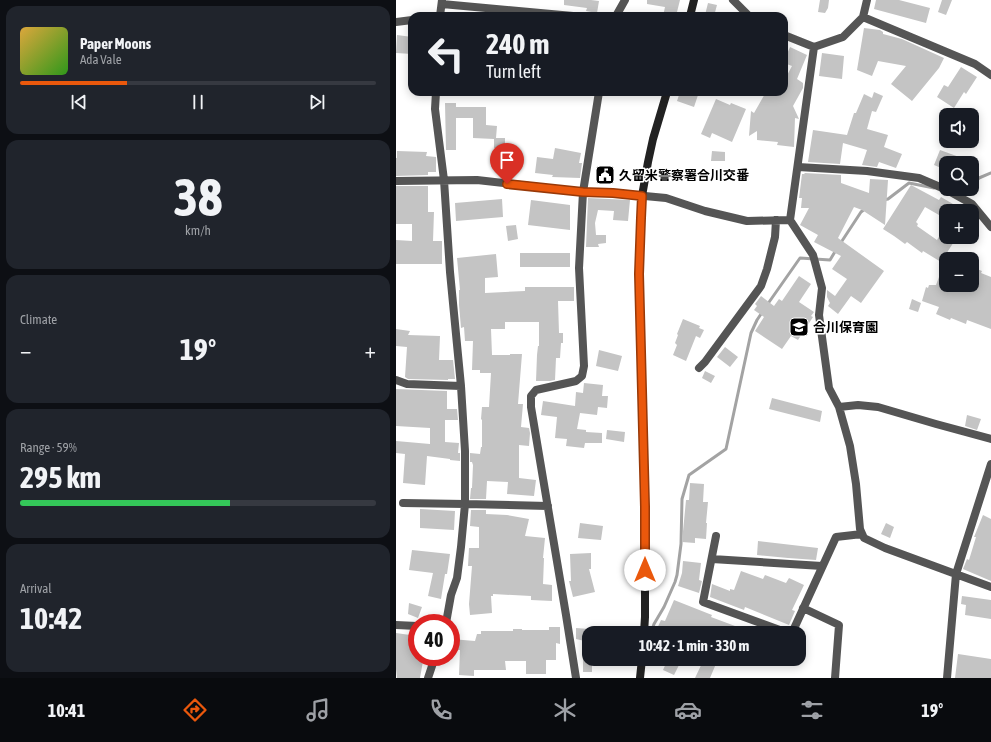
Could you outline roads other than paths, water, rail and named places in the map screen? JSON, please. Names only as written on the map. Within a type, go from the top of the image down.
[{"type":"street","points":[[618,12],[625,0]]},
{"type":"street","points":[[691,12],[694,0]]},
{"type":"street","points":[[733,0],[745,12]]},
{"type":"street","points":[[788,37],[814,48],[843,37],[863,17],[867,0]]},
{"type":"street","points":[[441,12],[442,2],[536,12]]},
{"type":"street","points":[[863,17],[975,64],[991,75]]},
{"type":"street","points":[[396,22],[408,20]]},
{"type":"street","points":[[814,48],[790,220],[813,255],[822,288],[819,315],[829,388],[839,407],[850,446],[856,484],[860,529],[864,538],[885,548],[991,587]]},
{"type":"street","points":[[436,96],[435,109],[444,180],[450,272],[466,451],[465,504],[462,547],[457,578],[451,595],[448,614]]},
{"type":"street","points":[[576,678],[531,407],[531,396],[536,390],[576,381],[582,376],[584,366],[579,268],[583,192],[598,96]]},
{"type":"street","points":[[644,626],[645,507],[639,274],[641,218],[642,196],[648,162],[666,96]]},
{"type":"street","points":[[798,167],[867,171],[919,178],[947,190],[972,204],[991,227]]},
{"type":"street","points":[[396,181],[477,180],[583,192],[666,198],[706,211],[747,221],[790,220]]},
{"type":"street","points":[[699,368],[706,362],[761,286],[775,237],[776,220]]},
{"type":"street","points":[[396,380],[407,384],[461,386]]},
{"type":"street","points":[[839,407],[858,405],[878,407],[991,439]]},
{"type":"street","points":[[947,678],[956,574],[991,464]]},
{"type":"street","points":[[403,503],[548,506]]},
{"type":"street","points":[[795,626],[836,537],[862,534]]},
{"type":"street","points":[[716,536],[703,602],[769,626]]},
{"type":"street","points":[[712,559],[822,566]]},
{"type":"street","points":[[803,608],[839,625],[835,678]]},
{"type":"street","points":[[396,625],[408,626]]},
{"type":"street","points":[[428,678],[432,666]]},
{"type":"street","points":[[640,678],[641,666]]},
{"type":"waterway","points":[[979,178],[991,173]]},
{"type":"waterway","points":[[883,200],[888,199],[909,183],[934,188]]},
{"type":"waterway","points":[[840,244],[861,212],[866,208]]},
{"type":"waterway","points":[[767,305],[800,258],[830,260],[836,250]]},
{"type":"waterway","points":[[653,626],[664,607],[677,575],[681,544],[682,499],[689,475],[726,449],[751,333],[763,311]]},
{"type":"place","name":"久留米警察署合川交番","points":[[605,175]]},
{"type":"place","name":"合川保育園","points":[[799,327]]}]
